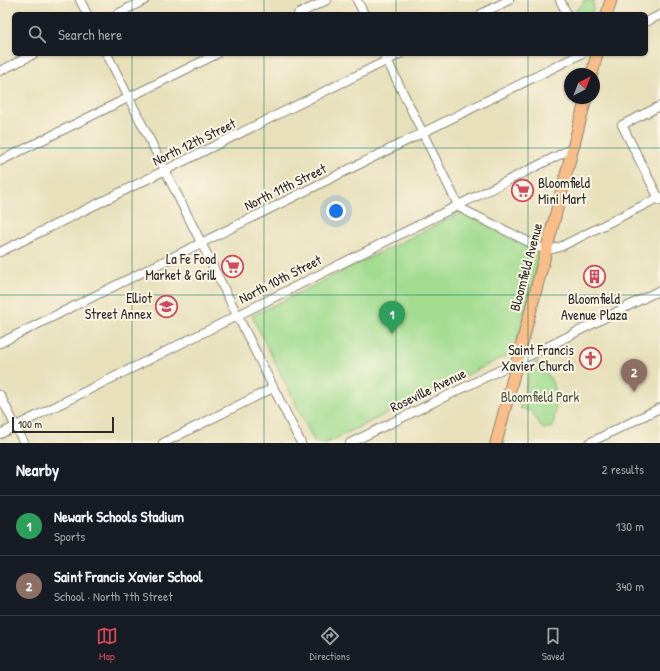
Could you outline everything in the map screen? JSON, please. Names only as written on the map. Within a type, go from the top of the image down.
[{"type":"main road","points":[[608,12],[611,0]]},
{"type":"main road","points":[[594,68],[597,56]]},
{"type":"main road","name":"Bloomfield Avenue","points":[[496,443],[584,104]]},
{"type":"street","points":[[80,0],[86,12]]},
{"type":"street","points":[[121,12],[145,0]]},
{"type":"street","points":[[302,12],[327,0]]},
{"type":"street","points":[[357,0],[363,12]]},
{"type":"street","points":[[485,12],[509,0]]},
{"type":"street","points":[[560,0],[566,12]]},
{"type":"street","points":[[648,21],[660,15]]},
{"type":"street","points":[[0,71],[30,56]]},
{"type":"street","points":[[108,56],[300,443]]},
{"type":"street","points":[[0,162],[213,56]]},
{"type":"street","name":"North 11th Street","points":[[0,343],[577,56]]},
{"type":"street","points":[[386,57],[458,205],[464,210],[546,250],[553,250],[659,198],[622,125],[660,106]]},
{"type":"street","name":"North 12th Street","points":[[0,252],[165,171],[386,57]]},
{"type":"street","name":"North 10th Street","points":[[0,434],[572,148]]},
{"type":"street","name":"Roseville Avenue","points":[[350,443],[660,290]]},
{"type":"street","points":[[163,443],[273,388]]},
{"type":"street","points":[[0,395],[24,443]]},
{"type":"street","points":[[589,443],[660,408]]},
{"type":"green space","points":[[584,0],[596,0],[593,1],[592,4],[594,5],[592,12],[576,12],[582,5]]},
{"type":"green space","points":[[462,212],[542,252],[514,352],[326,443],[315,443],[252,316]]},
{"type":"green space","name":"Bloomfield Park","points":[[535,362],[538,362],[548,374],[556,393],[553,427],[543,429],[531,411],[520,408],[531,367]]},
{"type":"place","name":"Bloomfield Mini Mart","points":[[522,191]]},
{"type":"place","name":"La Fe Food Market & Grill","points":[[232,267]]},
{"type":"place","name":"Bloomfield Avenue Plaza","points":[[594,277]]},
{"type":"place","name":"Elliot Street Annex","points":[[167,306]]},
{"type":"place","name":"Newark Schools Stadium","points":[[392,334]]},
{"type":"place","name":"Saint Francis Xavier Church","points":[[590,358]]},
{"type":"place","name":"Saint Francis Xavier School","points":[[634,392]]}]
